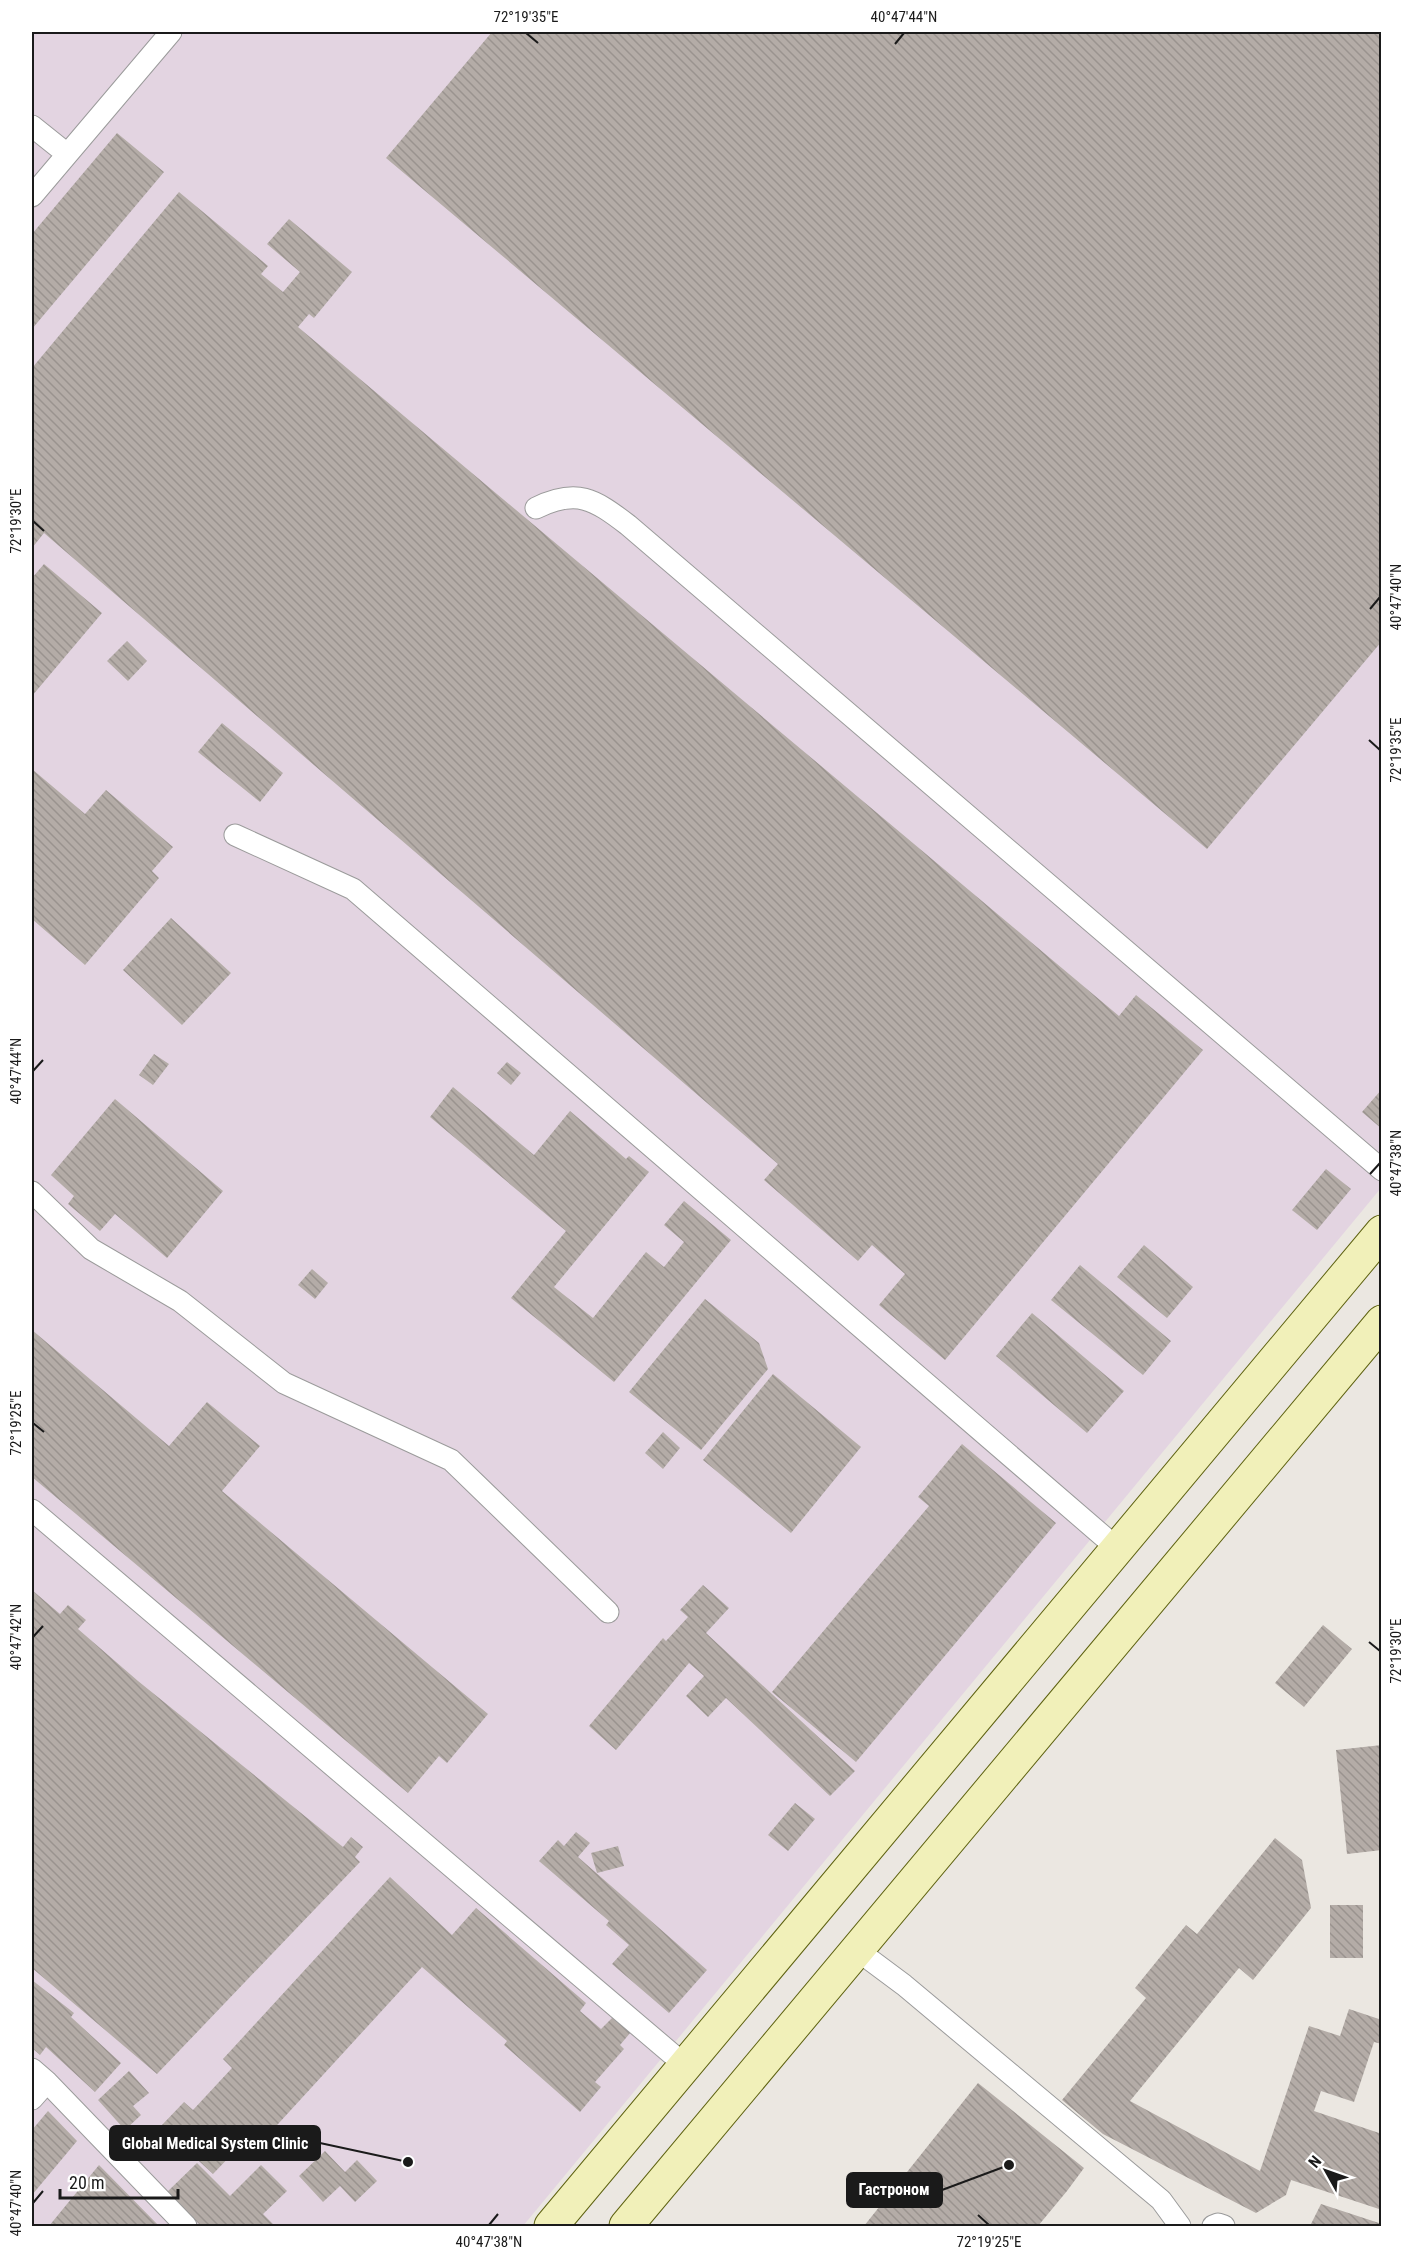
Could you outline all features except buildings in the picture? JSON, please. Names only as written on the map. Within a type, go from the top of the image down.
[{"type":"main road","points":[[551,2226],[1382,1232]]},
{"type":"main road","points":[[626,2226],[1382,1322]]},
{"type":"lane","points":[[32,196],[171,32]]},
{"type":"lane","points":[[32,126],[67,154]]},
{"type":"lane","points":[[536,508],[556,498],[579,497],[603,506],[628,525],[1382,1170]]},
{"type":"lane","points":[[235,835],[353,889],[1118,1549]]},
{"type":"lane","points":[[32,1192],[91,1249],[180,1301],[284,1383],[451,1460],[608,1612]]},
{"type":"lane","points":[[32,1510],[686,2066]]},
{"type":"lane","points":[[857,1950],[904,1985],[1161,2200],[1180,2226]]},
{"type":"lane","points":[[32,2099],[39,2075],[186,2226]]},
{"type":"lane","points":[[1213,2226],[1218,2224],[1224,2226]]},
{"type":"shaded area","points":[[32,32],[1381,32],[1381,1188],[523,2226],[32,2226]]},
{"type":"place","name":"Global Medical System Clinic","points":[[408,2162]]},
{"type":"place","name":"Гастроном","points":[[1009,2165]]}]
